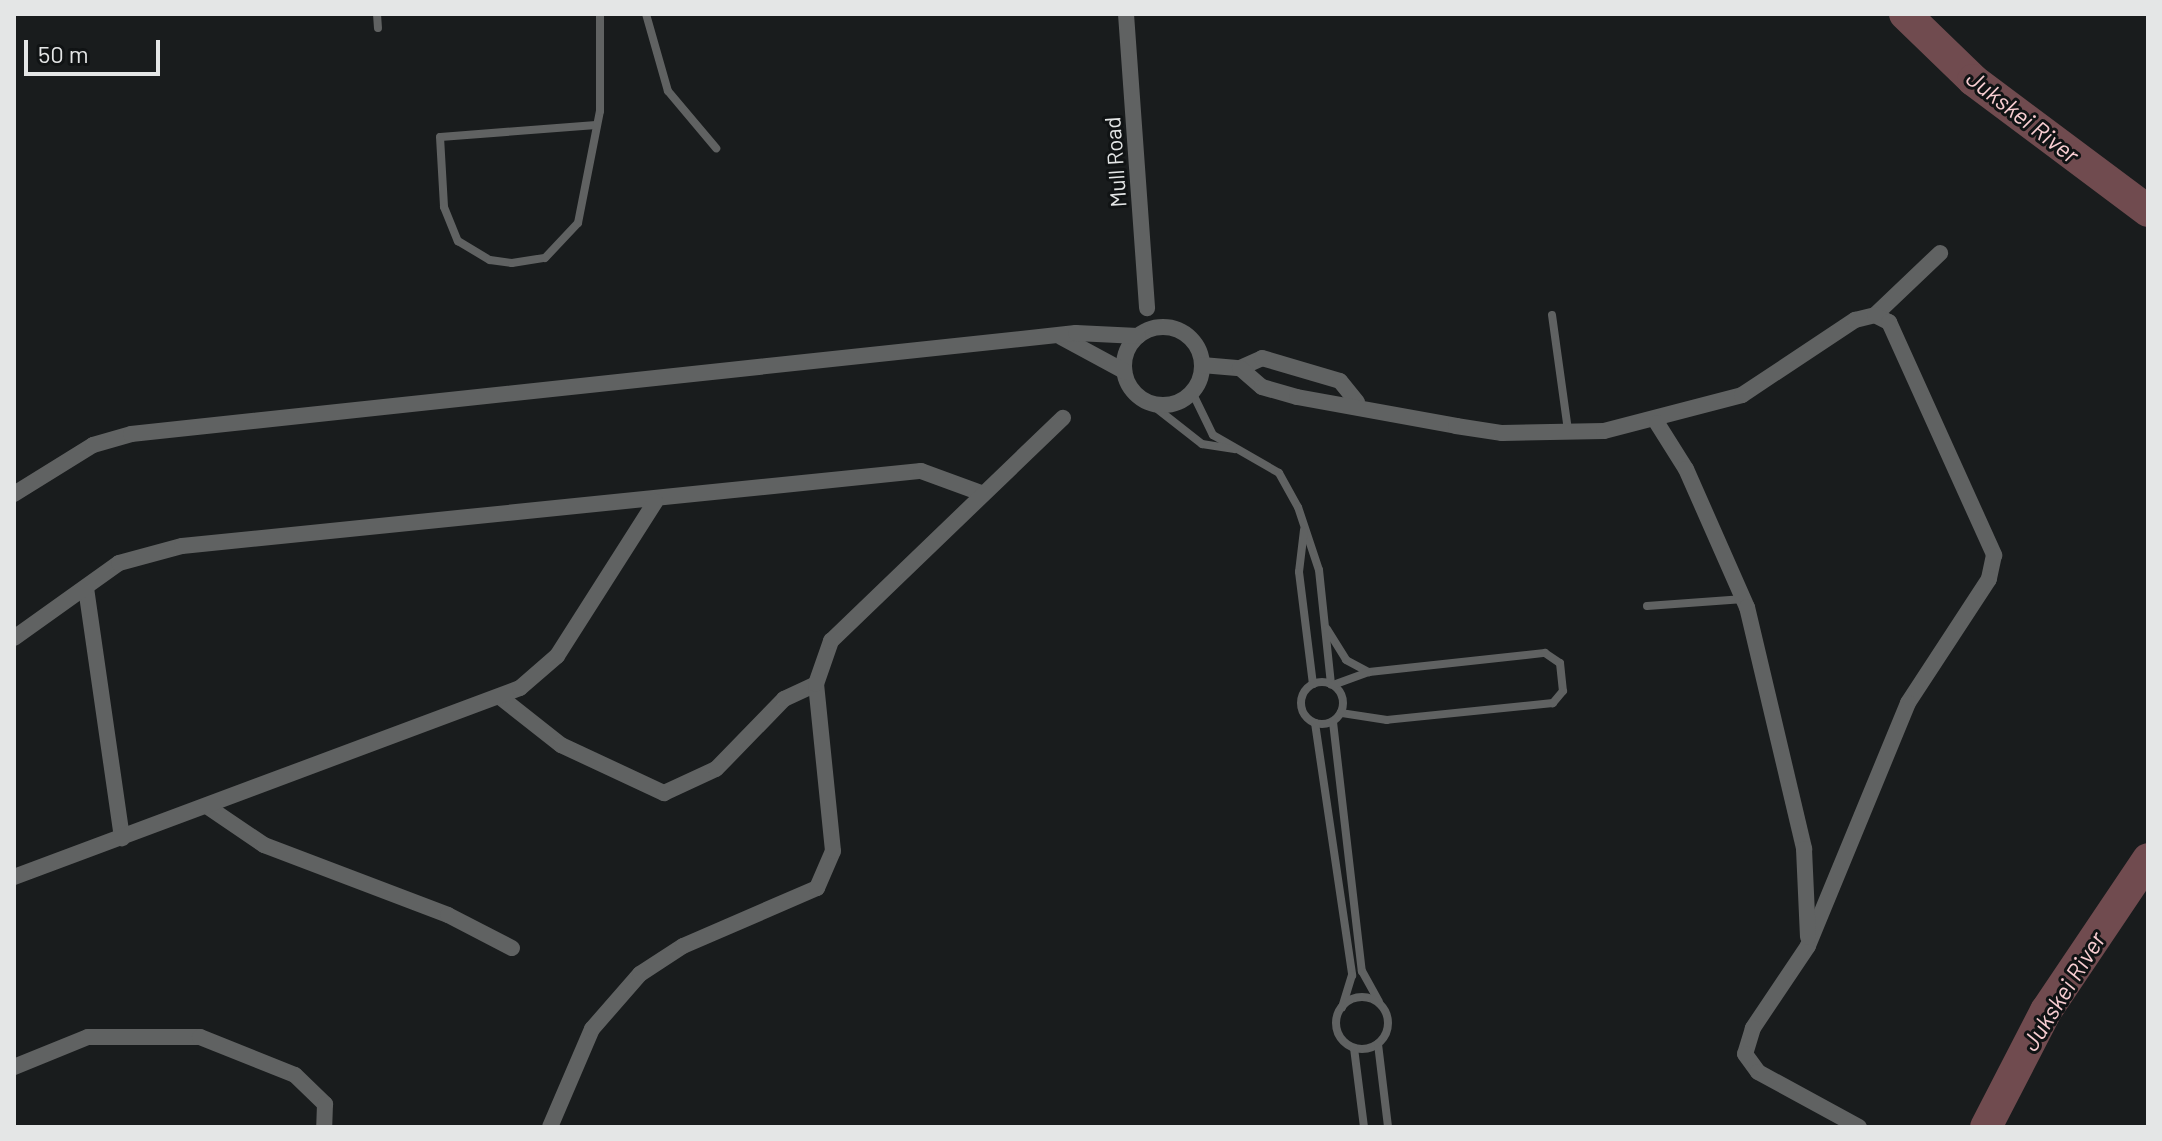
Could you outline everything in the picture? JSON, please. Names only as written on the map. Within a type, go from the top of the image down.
[{"type":"street","name":"Mull Road","points":[[1126,14],[1147,308]]},
{"type":"street","points":[[1240,368],[1262,387],[1357,402],[1502,433],[1657,423],[1742,395],[1855,320],[1875,315],[1940,253]]},
{"type":"street","points":[[1859,1127],[1758,1072],[1745,1054],[1753,1028],[1808,946],[1908,703],[1989,579],[1994,555],[1947,438],[1889,322],[1875,315]]},
{"type":"street","points":[[14,494],[93,445],[131,434],[1061,337],[1138,336],[1173,329],[1193,342],[1202,365],[1192,392],[1174,404],[1151,404],[1133,391],[1124,371],[1061,337]]},
{"type":"street","points":[[1124,371],[1138,336]]},
{"type":"street","points":[[1202,365],[1240,368],[1262,358],[1327,377],[1357,402]]},
{"type":"street","points":[[550,1127],[592,1029],[640,974],[683,946],[799,900],[824,879],[833,851],[816,684],[845,624],[1063,418]]},
{"type":"street","points":[[1657,423],[1745,599],[1804,849],[1808,946]]},
{"type":"street","points":[[14,638],[131,558],[182,546],[655,502],[921,471],[981,493]]},
{"type":"street","points":[[14,877],[500,697],[557,656],[655,502]]},
{"type":"street","points":[[86,588],[122,838]]},
{"type":"street","points":[[500,697],[550,739],[664,793],[716,769],[784,699],[816,684]]},
{"type":"street","points":[[208,807],[264,845],[422,904],[512,948]]},
{"type":"street","points":[[14,1067],[88,1037],[200,1037],[295,1075],[325,1104],[324,1127]]},
{"type":"lane","points":[[377,14],[378,28]]},
{"type":"lane","points":[[596,125],[440,137],[444,207],[458,241],[490,260],[512,263],[545,258],[564,243],[583,206],[596,125],[600,14]]},
{"type":"lane","points":[[646,14],[668,91],[716,148]]},
{"type":"lane","points":[[1552,315],[1568,431]]},
{"type":"lane","points":[[1192,392],[1205,426],[1235,449],[1279,473],[1319,570],[1332,684],[1341,713]]},
{"type":"lane","points":[[1151,404],[1202,444],[1235,449]]},
{"type":"lane","points":[[1304,530],[1299,572],[1313,684],[1301,704],[1315,723],[1352,975],[1337,1030],[1354,1048],[1364,1127]]},
{"type":"lane","points":[[1647,606],[1745,599]]},
{"type":"lane","points":[[1327,629],[1346,660],[1369,672]]},
{"type":"lane","points":[[1313,684],[1332,684],[1369,672],[1549,653],[1560,663],[1563,691],[1553,703],[1387,720],[1341,713]]},
{"type":"lane","points":[[1315,723],[1333,722],[1341,713]]},
{"type":"lane","points":[[1333,722],[1362,971],[1389,1027],[1378,1044],[1388,1127]]},
{"type":"lane","points":[[1342,1007],[1359,997],[1379,1002]]},
{"type":"lane","points":[[1354,1048],[1378,1044]]},
{"type":"waterway","name":"Jukskei River","points":[[1905,14],[1973,80],[2148,211]]},
{"type":"waterway","name":"Jukskei River","points":[[1986,1127],[2046,1011],[2148,859]]}]
